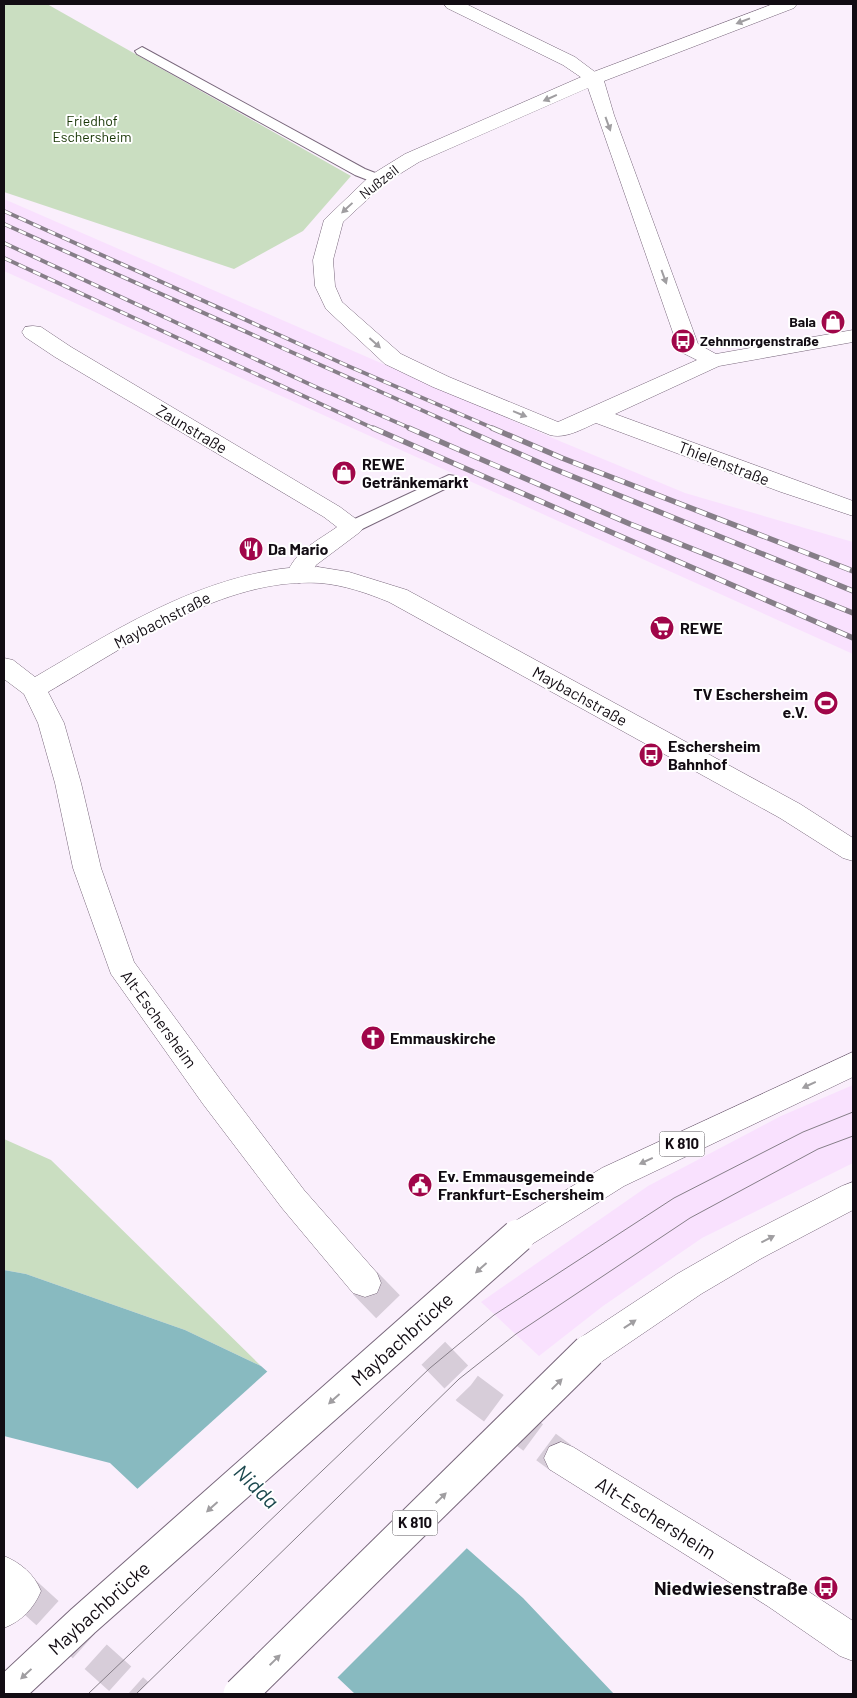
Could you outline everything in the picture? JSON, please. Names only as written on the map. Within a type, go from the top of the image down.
[{"type":"street","points":[[453,4],[569,61],[594,78],[605,115],[689,347],[713,361]]},
{"type":"street","name":"Nußzeil","points":[[788,4],[594,78],[412,158],[378,179],[334,220],[323,260],[325,286],[333,305],[392,359],[441,382],[558,430],[596,415],[713,361],[853,336]]},
{"type":"street","name":"Zaunstraße","points":[[33,332],[332,512],[352,527]]},
{"type":"street","name":"Thielenstraße","points":[[596,415],[853,509]]},
{"type":"street","points":[[299,575],[301,567],[307,560],[352,527]]},
{"type":"street","name":"Maybachstraße","points":[[34,690],[144,627],[210,595],[242,584],[299,575],[320,575],[359,582],[398,596],[790,811],[852,851]]},
{"type":"street","name":"Alt-Eschersheim","points":[[4,666],[34,690],[51,724],[68,783],[87,868],[121,966],[214,1095],[293,1199],[365,1283]]},
{"type":"street","name":"Maybachbrücke","points":[[5,1694],[83,1621],[518,1236],[613,1177],[853,1064]]},
{"type":"street","name":"K 810","points":[[240,1694],[589,1351],[689,1284],[751,1248],[853,1196]]},
{"type":"street","name":"Alt-Eschersheim","points":[[561,1458],[606,1488],[817,1616],[853,1643]]},
{"type":"lane","points":[[142,51],[360,172],[378,179]]},
{"type":"lane","points":[[352,527],[449,480]]},
{"type":"shaded area","points":[[4,199],[562,442],[685,493],[853,542],[853,654],[4,271]]},
{"type":"shaded area","points":[[853,1085],[853,1163],[702,1238],[603,1306],[539,1356],[481,1302],[648,1186],[781,1116]]},
{"type":"green space","name":"Friedhof Eschersheim","points":[[4,4],[47,4],[351,176],[303,231],[234,269],[4,192]]},
{"type":"green space","points":[[4,1139],[51,1160],[261,1366],[185,1330],[26,1274],[4,1270]]},
{"type":"water","name":"Nidda","points":[[4,1270],[26,1274],[185,1330],[261,1366],[523,1598],[614,1694],[355,1694],[110,1463],[4,1436]]},
{"type":"pier","points":[[269,1370],[468,1547],[335,1680],[135,1491]]},
{"type":"tunnel","points":[[365,1283],[468,1389],[561,1458]]},
{"type":"tunnel","points":[[23,1591],[137,1694]]},
{"type":"tram line","points":[[88,1694],[430,1368],[494,1315],[674,1198],[803,1132],[853,1112]]},
{"type":"tram line","points":[[136,1694],[459,1379],[516,1334],[690,1218],[818,1149],[853,1136]]},
{"type":"railway","points":[[4,211],[348,366],[495,429]]},
{"type":"railway","points":[[4,224],[464,429]]},
{"type":"railway","points":[[4,243],[318,388],[412,429]]},
{"type":"railway","points":[[4,258],[375,429]]},
{"type":"railway","points":[[373,428],[853,638]]},
{"type":"railway","points":[[409,428],[630,524],[853,613]]},
{"type":"railway","points":[[461,428],[547,466],[853,591]]},
{"type":"railway","points":[[492,428],[562,458],[853,571]]},
{"type":"place","name":"Bala","points":[[833,322]]},
{"type":"place","name":"Zehnmorgenstraße","points":[[683,341]]},
{"type":"place","name":"REWE Getränkemarkt","points":[[344,473]]},
{"type":"place","name":"Da Mario","points":[[251,549]]},
{"type":"place","name":"REWE","points":[[662,628]]},
{"type":"place","name":"TV Eschersheim e.V.","points":[[826,703]]},
{"type":"place","name":"Eschersheim Bahnhof","points":[[651,755]]},
{"type":"place","name":"Emmauskirche","points":[[373,1038]]},
{"type":"place","name":"Ev. Emmausgemeinde Frankfurt-Eschersheim","points":[[420,1185]]},
{"type":"place","name":"Niedwiesenstraße","points":[[826,1588]]}]
